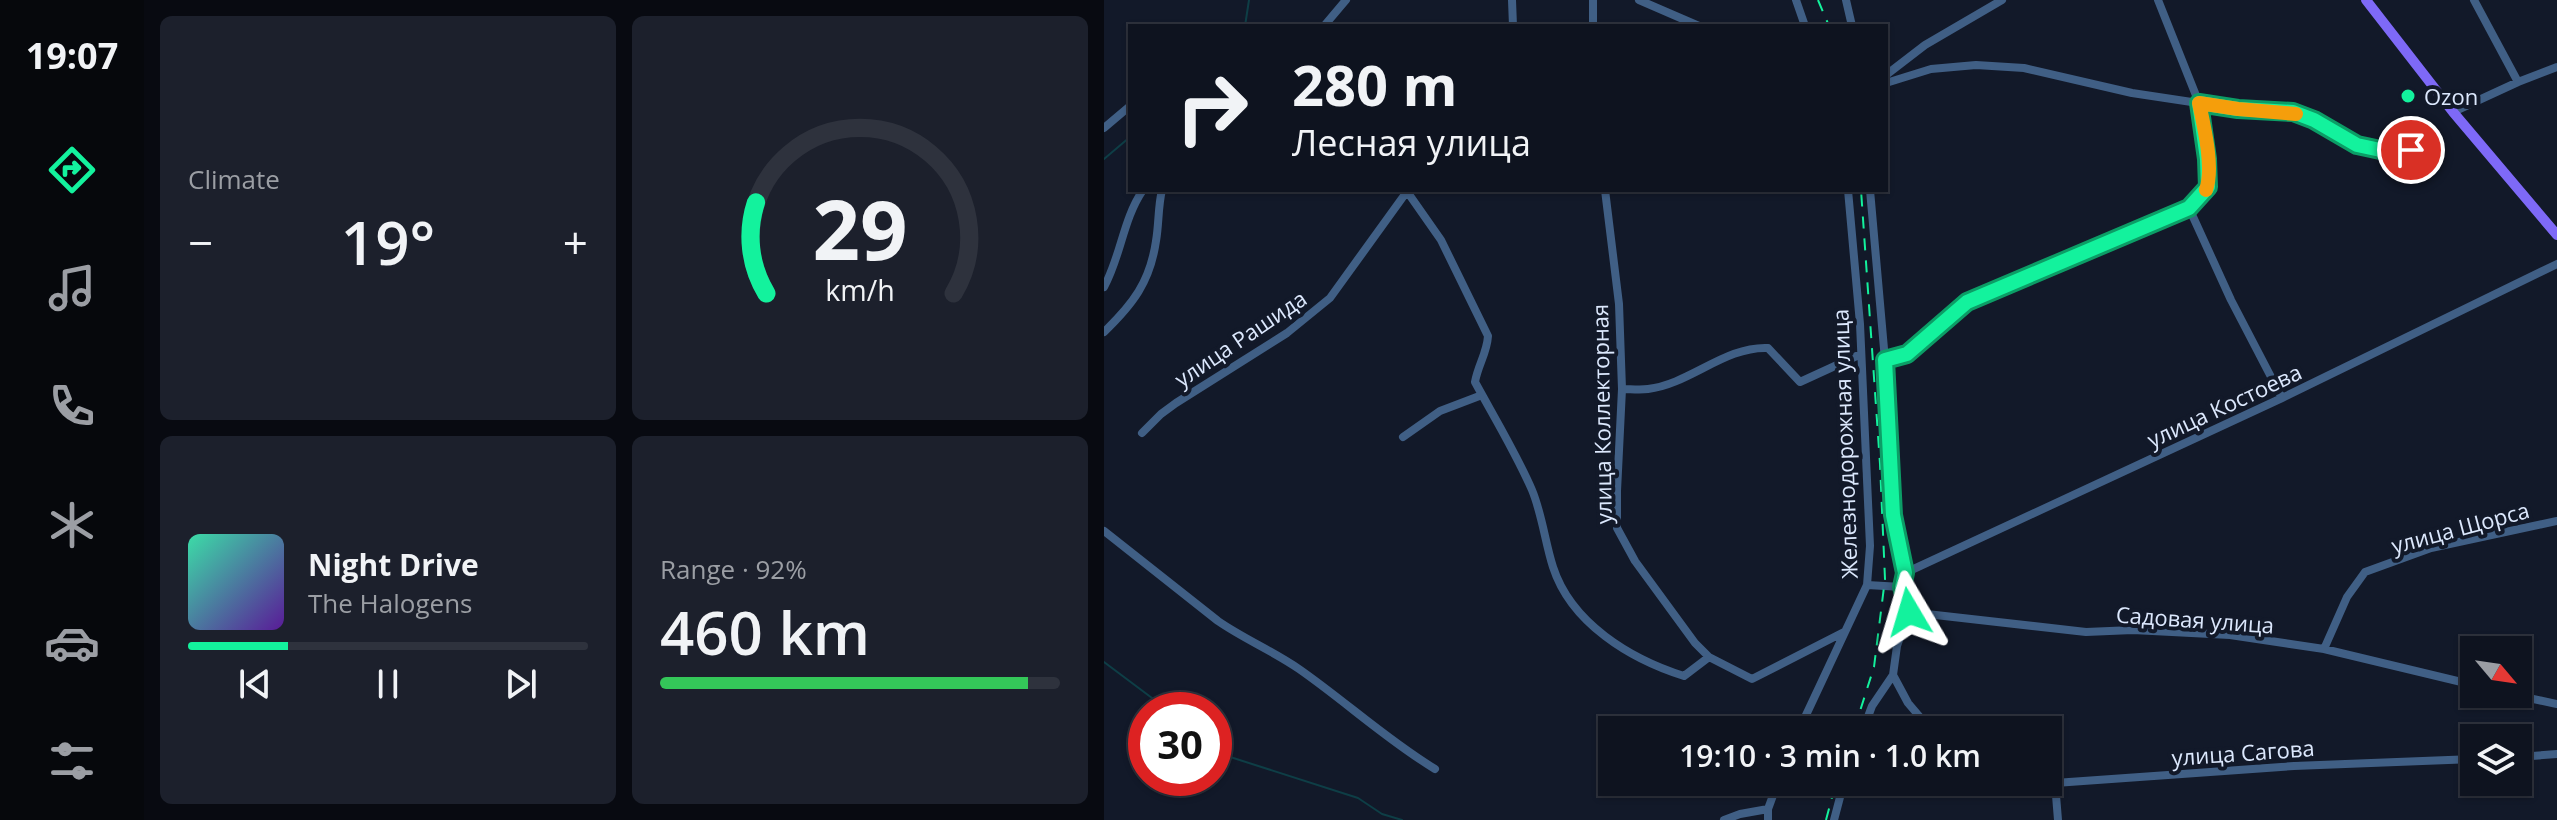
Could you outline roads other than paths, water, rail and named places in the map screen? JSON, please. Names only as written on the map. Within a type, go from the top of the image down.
[{"type":"main road","points":[[2366,0],[2453,112],[2556,232]]},
{"type":"street","points":[[1326,24],[1346,0]]},
{"type":"street","points":[[1512,0],[1513,24]]},
{"type":"street","points":[[1593,0],[1593,24]]},
{"type":"street","points":[[1639,0],[1694,24]]},
{"type":"street","points":[[1796,0],[1804,24]]},
{"type":"street","points":[[1846,0],[1852,24]]},
{"type":"street","points":[[1888,73],[1925,45],[2002,0]]},
{"type":"street","points":[[1885,360],[1907,354],[1967,302],[2189,208],[2208,187],[2199,103],[2158,0]]},
{"type":"street","points":[[2474,0],[2518,82]]},
{"type":"street","points":[[1888,82],[1931,69],[1976,65],[2024,68],[2132,93],[2238,109],[2293,112],[2314,120],[2357,145],[2385,151],[2411,150]]},
{"type":"street","points":[[2453,112],[2557,67]]},
{"type":"street","points":[[1104,128],[1128,108]]},
{"type":"street","points":[[1104,287],[1117,261],[1132,205],[1142,192]]},
{"type":"street","points":[[1104,332],[1130,307],[1149,274],[1162,192]]},
{"type":"street","name":"улица Рашида","points":[[1142,433],[1176,403],[1287,333],[1330,298],[1406,192]]},
{"type":"street","points":[[1408,192],[1441,240],[1488,336],[1475,382],[1533,492],[1553,569],[1562,591],[1573,605],[1607,637],[1684,676],[1709,657],[1752,679],[1844,632]]},
{"type":"street","name":"улица Коллекторная","points":[[1605,192],[1619,304],[1622,389],[1617,528],[1635,561],[1695,643],[1709,657]]},
{"type":"street","name":"Железнодорожная улица","points":[[1805,716],[1867,585],[1870,546],[1861,354],[1848,192]]},
{"type":"street","points":[[1868,716],[1893,675],[1897,646],[1909,612],[1902,587],[1905,573],[1893,515],[1885,360],[1870,192]]},
{"type":"street","points":[[2189,208],[2231,300],[2282,398]]},
{"type":"street","name":"улица Костоева","points":[[1905,573],[2282,398],[2557,264]]},
{"type":"street","points":[[1622,389],[1648,389],[1669,383],[1751,348],[1768,348],[1800,382],[1861,354]]},
{"type":"street","points":[[1403,437],[1440,411],[1482,395]]},
{"type":"street","name":"улица Щорса","points":[[2324,649],[2347,597],[2365,572],[2431,548],[2557,521]]},
{"type":"street","points":[[1104,531],[1218,621],[1286,660],[1399,746],[1435,769]]},
{"type":"street","points":[[1867,585],[1902,587]]},
{"type":"street","name":"Садовая улица","points":[[1909,612],[2086,632],[2133,630],[2230,635],[2324,649],[2460,682]]},
{"type":"street","points":[[1893,675],[1919,716]]},
{"type":"street","points":[[2532,699],[2557,704]]},
{"type":"street","points":[[2532,756],[2557,754]]},
{"type":"street","name":"улица Сагова","points":[[2062,783],[2294,766],[2460,760]]},
{"type":"street","points":[[1768,820],[1773,796]]},
{"type":"street","points":[[1834,820],[1840,796]]},
{"type":"street","points":[[2056,796],[2058,820]]},
{"type":"street","points":[[1724,820],[1768,809]]},
{"type":"waterway","points":[[1245,24],[1249,0]]},
{"type":"waterway","points":[[1104,159],[1128,139]]},
{"type":"waterway","points":[[1104,662],[1144,692]]},
{"type":"waterway","points":[[1232,758],[1358,798],[1382,814],[1402,820]]},
{"type":"railway","points":[[1818,0],[1828,24]]},
{"type":"railway","points":[[1858,716],[1874,667],[1885,579],[1861,192]]},
{"type":"railway","points":[[1826,820],[1832,796]]},
{"type":"place","name":"Ozon","points":[[2408,96]]}]
